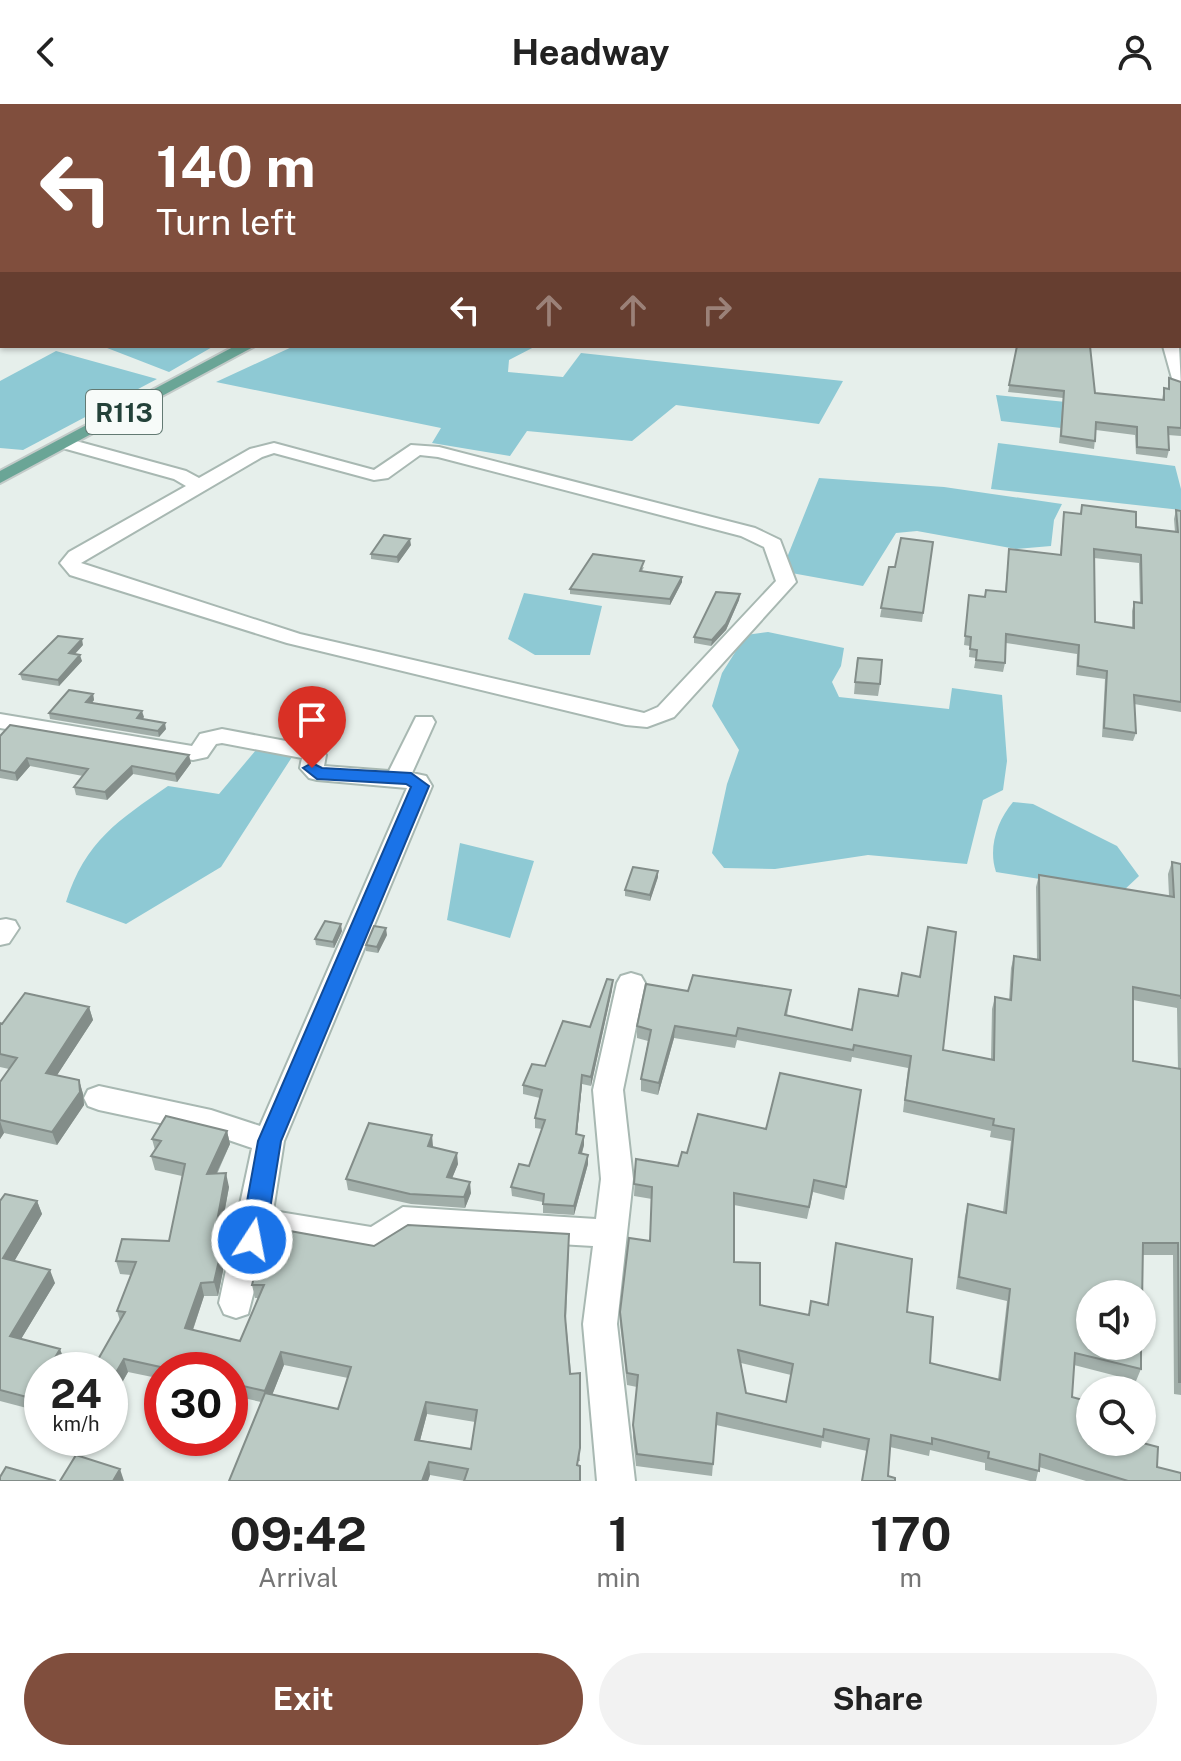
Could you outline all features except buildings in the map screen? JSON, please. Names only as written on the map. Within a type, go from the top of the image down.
[{"type":"main road","name":"R113","points":[[0,478],[243,348]]},
{"type":"street","points":[[1172,348],[1181,382]]},
{"type":"street","points":[[65,443],[180,475],[199,486]]},
{"type":"street","points":[[274,448],[374,475],[417,449],[439,452],[764,536],[773,544],[786,582],[666,712],[647,720],[626,718],[294,639],[77,571],[70,563],[76,556],[199,486],[256,453],[274,448]]},
{"type":"street","points":[[0,721],[193,753],[199,752],[208,739],[222,736],[310,752],[314,755],[312,768],[317,773],[411,779],[420,786],[269,1141],[256,1219],[236,1303]]},
{"type":"street","points":[[398,778],[424,722]]},
{"type":"street","points":[[616,1481],[600,1324],[617,1179],[608,1090],[631,983]]},
{"type":"street","points":[[99,1098],[211,1122],[269,1141]]},
{"type":"street","points":[[256,1219],[376,1242],[403,1221],[609,1233]]},
{"type":"water","points":[[107,348],[211,348],[169,372]]},
{"type":"water","points":[[290,348],[532,348],[509,360],[508,372],[563,377],[581,353],[843,381],[819,424],[676,405],[632,441],[527,431],[510,456],[432,443],[441,428],[216,382]]},
{"type":"water","points":[[56,351],[157,379],[23,450],[0,448],[0,381]]},
{"type":"water","points":[[996,395],[1086,404],[1087,431],[1001,421]]},
{"type":"water","points":[[998,443],[1175,466],[1181,489],[1181,510],[991,489]]},
{"type":"water","points":[[819,478],[944,487],[1062,504],[1054,520],[1051,546],[1016,549],[917,531],[896,533],[863,586],[786,572],[786,560]]},
{"type":"water","points":[[524,593],[602,606],[590,655],[535,655],[508,639]]},
{"type":"water","points":[[768,632],[844,648],[841,666],[832,682],[839,697],[949,709],[952,688],[1002,695],[1007,761],[1003,790],[983,800],[967,864],[868,855],[775,869],[724,868],[712,853],[727,784],[739,750],[712,706],[722,673],[746,635]]},
{"type":"water","points":[[256,750],[292,757],[221,867],[126,924],[66,902],[83,863],[94,847],[134,810],[168,786],[219,794]]},
{"type":"water","points":[[1013,802],[1033,804],[1117,846],[1139,876],[1122,892],[996,872],[993,854],[996,835],[1002,818]]},
{"type":"water","points":[[460,843],[534,861],[510,938],[447,920]]},
{"type":"route","points":[[252,1240],[269,1141],[420,786],[418,781],[411,779],[317,773],[312,768]]}]
